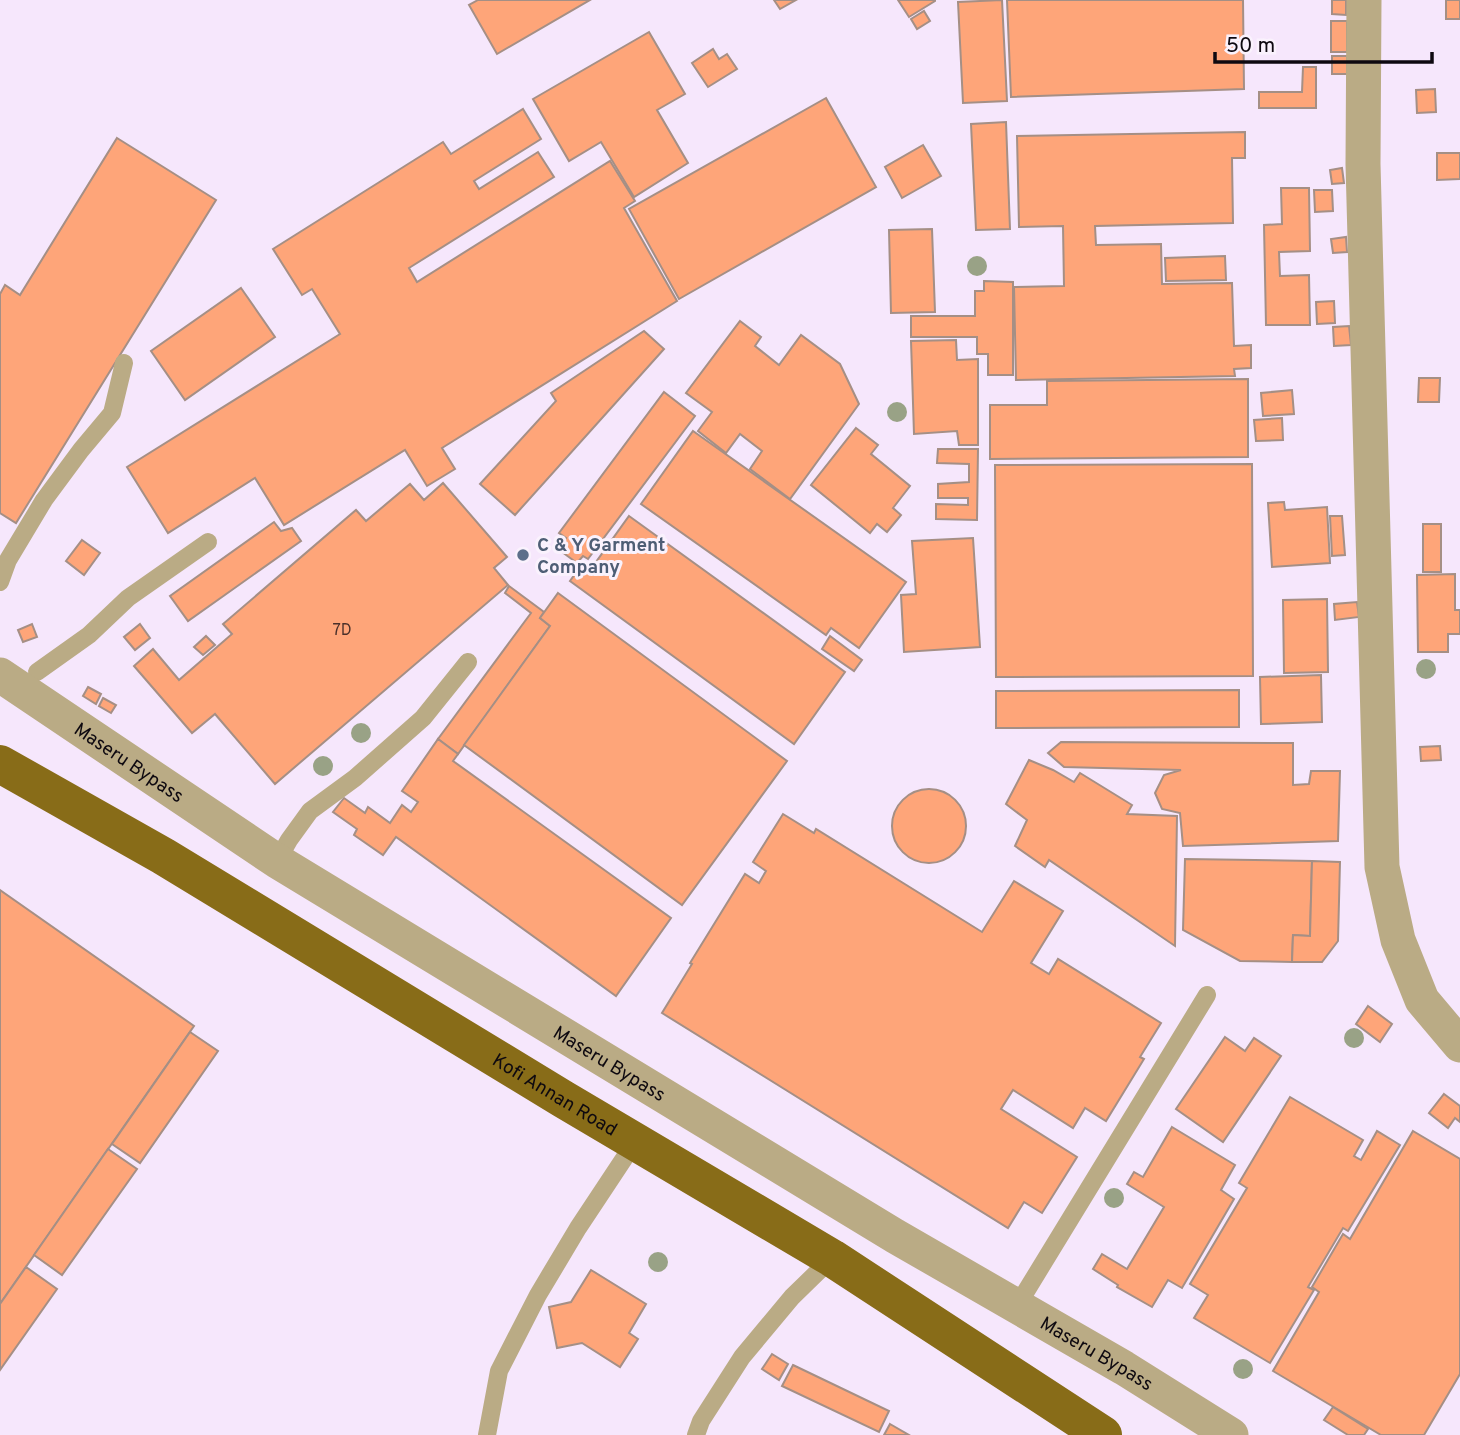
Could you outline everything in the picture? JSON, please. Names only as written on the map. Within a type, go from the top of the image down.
[{"type":"main road","name":"Kofi Annan Road","points":[[0,764],[163,856],[832,1258],[1103,1435]]},
{"type":"street","points":[[1364,0],[1363,164],[1382,867],[1398,940],[1422,1000],[1460,1045]]},
{"type":"street","name":"Maseru Bypass","points":[[0,675],[277,861],[895,1236],[1124,1368],[1231,1435]]},
{"type":"lane","points":[[0,582],[8,560],[44,500],[112,413],[124,363]]},
{"type":"lane","points":[[37,672],[89,635],[128,598],[208,542]]},
{"type":"lane","points":[[277,861],[289,839],[310,811],[355,778],[423,718],[468,662]]},
{"type":"lane","points":[[1017,1306],[1207,995]]},
{"type":"lane","points":[[487,1435],[499,1371],[538,1295],[635,1142]]},
{"type":"lane","points":[[696,1435],[701,1421],[742,1357],[792,1297],[832,1258]]},
{"type":"shaded area","points":[[0,0],[1460,0],[1460,1435],[0,1435]]},
{"type":"building","points":[[478,0],[590,0],[497,54],[469,5]]},
{"type":"building","points":[[774,0],[796,0],[780,9]]},
{"type":"building","points":[[898,0],[935,0],[935,1],[909,17]]},
{"type":"building","points":[[1002,0],[1007,101],[963,103],[958,2]]},
{"type":"building","points":[[1007,0],[1243,0],[1244,89],[1011,97]]},
{"type":"building","points":[[1332,0],[1346,0],[1346,15],[1332,14]]},
{"type":"building","points":[[1446,0],[1460,0],[1460,19],[1446,19]]},
{"type":"building","points":[[924,11],[930,21],[917,29],[911,19]]},
{"type":"building","points":[[1331,21],[1347,21],[1347,52],[1331,52]]},
{"type":"building","points":[[649,32],[685,94],[657,110],[688,163],[634,197],[601,142],[569,161],[533,99]]},
{"type":"building","points":[[713,49],[719,59],[727,54],[737,69],[708,87],[692,63]]},
{"type":"building","points":[[1332,56],[1347,56],[1347,74],[1332,74]]},
{"type":"building","points":[[1303,67],[1316,67],[1316,108],[1259,108],[1259,92],[1302,92]]},
{"type":"building","points":[[1435,89],[1436,112],[1417,113],[1416,90]]},
{"type":"building","points":[[826,98],[876,187],[679,299],[629,209]]},
{"type":"building","points":[[523,109],[541,139],[474,181],[479,189],[538,152],[554,177],[409,268],[417,282],[610,161],[635,201],[624,208],[677,301],[442,448],[455,469],[427,486],[405,450],[284,525],[255,478],[168,533],[127,467],[340,334],[312,289],[302,295],[273,249],[443,142],[451,154]]},
{"type":"building","points":[[1006,122],[1010,229],[976,230],[971,124]]},
{"type":"building","points":[[1245,132],[1245,158],[1232,158],[1233,223],[1095,226],[1096,245],[1161,244],[1162,284],[1232,283],[1234,346],[1251,345],[1251,368],[1234,369],[1235,376],[1016,380],[1014,287],[1064,286],[1063,226],[1019,227],[1017,136]]},
{"type":"building","points":[[117,138],[216,200],[16,523],[0,513],[0,294],[5,285],[20,295]]},
{"type":"building","points":[[923,145],[941,176],[902,198],[885,167]]},
{"type":"building","points":[[1437,153],[1460,153],[1460,179],[1437,180]]},
{"type":"building","points":[[1342,168],[1344,183],[1332,184],[1330,170]]},
{"type":"building","points":[[1281,188],[1309,188],[1310,251],[1279,252],[1280,276],[1309,275],[1310,325],[1266,325],[1264,225],[1282,224]]},
{"type":"building","points":[[1314,190],[1332,190],[1333,211],[1315,212]]},
{"type":"building","points":[[932,229],[935,312],[891,313],[889,230]]},
{"type":"building","points":[[1346,237],[1347,252],[1333,253],[1331,239]]},
{"type":"building","points":[[1225,256],[1226,280],[1166,281],[1165,258]]},
{"type":"building","points":[[984,281],[1013,282],[1013,375],[988,375],[988,354],[977,354],[977,337],[911,337],[911,316],[975,316],[975,291],[984,291]]},
{"type":"building","points":[[241,288],[275,337],[185,400],[151,351]]},
{"type":"building","points":[[1334,301],[1335,323],[1317,324],[1316,302]]},
{"type":"building","points":[[740,321],[761,337],[755,346],[779,365],[801,335],[840,364],[859,404],[790,499],[750,469],[762,451],[740,434],[726,453],[698,431],[712,412],[686,393]]},
{"type":"building","points":[[1349,326],[1351,345],[1334,346],[1333,327]]},
{"type":"building","points":[[644,331],[664,349],[515,515],[480,484],[556,401],[551,393]]},
{"type":"building","points":[[956,340],[957,360],[978,359],[978,445],[959,445],[957,431],[914,434],[911,341]]},
{"type":"building","points":[[1419,378],[1440,378],[1439,402],[1418,402]]},
{"type":"building","points":[[1248,379],[1248,457],[990,459],[990,405],[1047,405],[1047,381]]},
{"type":"building","points":[[1292,390],[1294,414],[1263,416],[1261,393]]},
{"type":"building","points":[[664,392],[695,416],[588,559],[583,556],[577,563],[558,549],[566,538],[559,533]]},
{"type":"building","points":[[1282,418],[1283,440],[1256,441],[1254,420]]},
{"type":"building","points":[[856,428],[878,445],[871,454],[910,486],[893,508],[901,515],[887,532],[877,524],[870,533],[811,485]]},
{"type":"building","points":[[693,431],[906,582],[859,648],[831,628],[826,635],[641,504]]},
{"type":"building","points":[[938,449],[978,449],[977,520],[936,519],[936,504],[968,505],[968,498],[938,498],[938,484],[969,482],[969,464],[937,463]]},
{"type":"building","points":[[1252,464],[1253,676],[996,677],[995,465]]},
{"type":"building","points":[[443,483],[507,557],[494,568],[508,585],[275,784],[215,714],[192,733],[134,666],[153,649],[179,680],[232,634],[223,624],[356,510],[366,521],[410,484],[424,500]]},
{"type":"building","points":[[1284,502],[1285,510],[1327,507],[1330,563],[1272,567],[1268,503]]},
{"type":"building","points":[[629,516],[845,672],[794,744],[570,581],[580,567],[588,573]]},
{"type":"building","points":[[1330,516],[1342,516],[1345,555],[1332,556]]},
{"type":"building","points":[[274,522],[281,531],[292,528],[301,541],[188,621],[170,596]]},
{"type":"building","points":[[1423,524],[1441,524],[1441,572],[1423,572]]},
{"type":"building","points":[[973,538],[980,647],[904,652],[901,595],[916,594],[912,541]]},
{"type":"building","points":[[82,540],[100,553],[84,575],[66,561]]},
{"type":"building","points":[[1455,574],[1455,610],[1460,610],[1460,634],[1448,634],[1448,652],[1418,652],[1417,575]]},
{"type":"building","points":[[509,586],[544,612],[540,618],[550,626],[458,754],[438,739],[531,613],[505,593]]},
{"type":"building","points":[[558,593],[787,761],[682,905],[464,745],[550,626],[540,618]]},
{"type":"building","points":[[1327,599],[1328,672],[1284,673],[1283,600]]},
{"type":"building","points":[[1357,602],[1359,617],[1335,620],[1334,604]]},
{"type":"building","points":[[32,624],[37,637],[23,642],[18,630]]},
{"type":"building","points":[[140,624],[150,638],[135,650],[124,637]]},
{"type":"building","points":[[206,636],[215,645],[203,655],[194,647]]},
{"type":"building","points":[[830,636],[862,660],[854,671],[822,649]]},
{"type":"building","points":[[1321,675],[1322,722],[1261,724],[1260,677]]},
{"type":"building","points":[[88,687],[101,694],[96,704],[83,696]]},
{"type":"building","points":[[1239,690],[1239,727],[996,728],[996,691]]},
{"type":"building","points":[[103,698],[116,705],[111,713],[99,706]]},
{"type":"building","points":[[438,739],[458,754],[453,761],[671,918],[616,996],[396,837],[383,855],[354,835],[357,829],[333,812],[344,798],[365,813],[368,807],[390,823],[402,805],[411,812],[418,802],[402,791]]},
{"type":"building","points":[[1061,742],[1293,743],[1293,785],[1309,784],[1311,771],[1340,771],[1338,841],[1183,846],[1180,813],[1162,809],[1155,793],[1164,775],[1181,770],[1064,767],[1048,753]]},
{"type":"building","points":[[1440,746],[1441,760],[1421,761],[1420,747]]},
{"type":"building","points":[[1029,760],[1074,782],[1080,773],[1132,805],[1127,814],[1177,816],[1175,946],[1049,860],[1045,867],[1015,846],[1027,820],[1006,804]]},
{"type":"building","points":[[929,789],[943,792],[955,800],[963,812],[966,826],[963,840],[955,852],[943,860],[929,863],[915,860],[903,852],[895,840],[892,826],[895,812],[903,800],[915,792]]},
{"type":"building","points":[[783,814],[814,833],[816,829],[982,932],[1014,881],[1063,911],[1031,963],[1049,974],[1058,959],[1161,1023],[1140,1057],[1144,1059],[1106,1121],[1085,1108],[1073,1128],[1013,1090],[1001,1109],[1077,1157],[1042,1213],[1024,1202],[1008,1228],[662,1013],[745,874],[759,883],[766,871],[753,862]]},
{"type":"building","points":[[1185,859],[1312,861],[1310,936],[1293,935],[1292,962],[1240,961],[1183,930]]},
{"type":"building","points":[[1312,861],[1340,862],[1338,941],[1322,962],[1292,962],[1293,935],[1310,936]]},
{"type":"building","points":[[0,890],[194,1026],[0,1304]]},
{"type":"building","points":[[1368,1006],[1392,1024],[1380,1042],[1356,1024]]},
{"type":"building","points":[[190,1032],[218,1051],[140,1163],[112,1144]]},
{"type":"building","points":[[1225,1037],[1245,1051],[1254,1038],[1281,1056],[1223,1142],[1176,1109]]},
{"type":"building","points":[[1444,1094],[1460,1106],[1460,1122],[1455,1118],[1448,1128],[1429,1113]]},
{"type":"building","points":[[1290,1097],[1363,1140],[1354,1156],[1361,1160],[1377,1131],[1400,1145],[1348,1231],[1343,1228],[1308,1287],[1314,1290],[1270,1363],[1194,1318],[1208,1295],[1190,1284],[1247,1188],[1239,1183]]},
{"type":"building","points":[[1172,1127],[1235,1165],[1221,1190],[1234,1199],[1182,1288],[1168,1280],[1152,1307],[1117,1287],[1118,1285],[1093,1269],[1102,1254],[1127,1269],[1164,1207],[1127,1184],[1134,1172],[1143,1177]]},
{"type":"building","points":[[1413,1131],[1460,1159],[1460,1374],[1424,1435],[1381,1435],[1273,1371],[1319,1292],[1312,1287],[1343,1234],[1350,1239]]},
{"type":"building","points":[[108,1149],[137,1169],[62,1275],[34,1255]]},
{"type":"building","points":[[26,1267],[57,1289],[0,1370],[0,1304]]},
{"type":"building","points":[[591,1270],[646,1304],[629,1333],[638,1339],[620,1367],[582,1343],[557,1348],[549,1307],[571,1302]]},
{"type":"building","points":[[772,1354],[788,1364],[779,1380],[762,1369]]},
{"type":"building","points":[[793,1365],[889,1411],[879,1432],[782,1386]]},
{"type":"building","points":[[1333,1407],[1368,1429],[1364,1435],[1348,1435],[1324,1420]]},
{"type":"building","points":[[890,1424],[909,1435],[884,1435]]},
{"type":"place","name":"C & Y Garment Company","points":[[523,555]]}]
